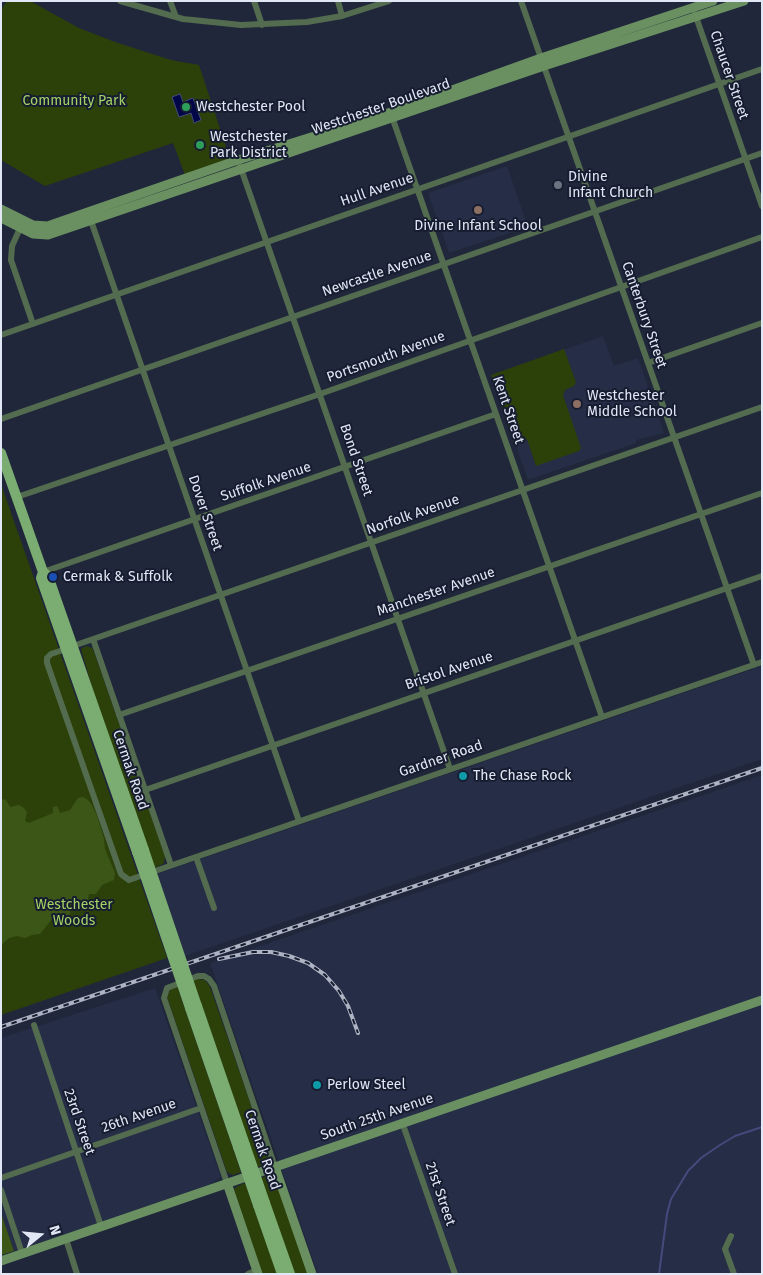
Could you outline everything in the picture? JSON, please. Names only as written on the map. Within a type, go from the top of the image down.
[{"type":"main road","name":"Cermak Road","points":[[1,453],[43,572],[48,576],[69,648],[262,1204],[290,1274]]},
{"type":"main road","name":"Cermak Road","points":[[262,1204],[282,1274]]},
{"type":"street","points":[[120,1],[176,17],[224,24],[262,25],[307,22],[342,16],[389,1]]},
{"type":"street","points":[[170,1],[176,17]]},
{"type":"street","points":[[254,1],[262,25]]},
{"type":"street","points":[[338,1],[342,16]]},
{"type":"street","name":"Canterbury Street","points":[[521,1],[754,665]]},
{"type":"street","name":"Westchester Boulevard","points":[[1,209],[33,234],[48,235],[89,216],[240,164],[392,115],[713,1]]},
{"type":"street","name":"Westchester Boulevard","points":[[542,62],[696,18],[744,1]]},
{"type":"street","name":"Chaucer Street","points":[[693,8],[762,206]]},
{"type":"street","name":"Hull Avenue","points":[[1,334],[762,69]]},
{"type":"street","name":"Kent Street","points":[[392,115],[602,717]]},
{"type":"street","name":"Newcastle Avenue","points":[[1,419],[762,153]]},
{"type":"street","name":"Bond Street","points":[[240,164],[450,769]]},
{"type":"street","name":"Dover Street","points":[[89,216],[299,822]]},
{"type":"street","name":"Westchester Boulevard","points":[[1,218],[21,224]]},
{"type":"street","points":[[21,224],[12,246],[11,260],[33,324]]},
{"type":"street","name":"Portsmouth Avenue","points":[[17,497],[320,394],[762,237]]},
{"type":"street","points":[[648,363],[762,323]]},
{"type":"street","name":"Norfolk Avenue","points":[[69,648],[762,407]]},
{"type":"street","name":"Suffolk Avenue","points":[[43,572],[346,468],[496,414]]},
{"type":"street","name":"Manchester Avenue","points":[[119,715],[762,493]]},
{"type":"street","name":"Bristol Avenue","points":[[145,790],[762,576]]},
{"type":"street","name":"Cermak Road","points":[[93,639],[171,866]]},
{"type":"street","name":"Gardner Road","points":[[69,648],[51,654],[47,658],[47,663],[120,874],[129,880],[762,662]]},
{"type":"street","points":[[196,857],[214,908]]},
{"type":"street","name":"Cermak Road","points":[[227,1184],[164,998],[167,988],[198,976],[209,979],[214,986],[275,1167]]},
{"type":"street","name":"South 25th Avenue","points":[[1,1260],[762,1000]]},
{"type":"street","name":"23rd Street","points":[[34,1025],[102,1226]]},
{"type":"street","name":"26th Avenue","points":[[1,1178],[201,1108]]},
{"type":"street","name":"21st Street","points":[[402,1122],[455,1274]]},
{"type":"street","points":[[275,1167],[312,1274]]},
{"type":"street","points":[[227,1184],[258,1272],[248,1274]]},
{"type":"street","points":[[1,1190],[22,1254]]},
{"type":"street","points":[[731,1236],[726,1249],[734,1274]]},
{"type":"street","points":[[66,1239],[78,1274]]},
{"type":"shaded area","name":"Westchester Pool","points":[[180,94],[183,102],[193,98],[201,120],[194,123],[191,113],[179,117],[172,97]]},
{"type":"shaded area","name":"Divine Infant School","points":[[507,166],[528,227],[449,253],[428,193]]},
{"type":"shaded area","name":"Westchester Middle School","points":[[603,336],[614,366],[638,358],[664,433],[636,440],[636,443],[528,480],[491,375]]},
{"type":"shaded area","points":[[762,666],[762,759],[185,956],[157,874]]},
{"type":"shaded area","points":[[762,775],[762,1274],[318,1274],[210,963]]},
{"type":"shaded area","points":[[155,988],[221,1177],[203,1189],[14,1251],[1,1213],[1,1038]]},
{"type":"green space","name":"Community Park","points":[[7,1],[30,1],[79,28],[115,42],[171,60],[199,65],[230,159],[185,175],[173,143],[45,186],[1,160],[1,10]]},
{"type":"green space","points":[[564,349],[576,382],[574,386],[565,390],[563,395],[581,448],[579,451],[536,466],[527,439],[514,443],[491,375]]},
{"type":"green space","name":"Westchester Woods","points":[[1,484],[167,958],[1,1015]]},
{"type":"green space","points":[[86,646],[92,648],[94,652],[165,856],[164,863],[154,868],[92,687],[81,649]]},
{"type":"green space","points":[[83,797],[92,805],[97,816],[105,849],[115,873],[114,880],[102,885],[96,894],[89,894],[88,900],[72,902],[68,917],[60,921],[57,918],[52,919],[40,934],[25,938],[17,936],[9,938],[1,945],[1,799],[6,800],[10,807],[19,805],[24,808],[27,812],[25,821],[29,823],[53,813],[53,807],[57,806],[60,813],[70,810],[78,798]]},
{"type":"green space","points":[[193,980],[205,980],[210,987],[269,1157],[266,1164],[257,1167]]},
{"type":"green space","points":[[177,986],[241,1172],[233,1175],[227,1172],[167,997],[170,990]]},
{"type":"green space","points":[[271,1174],[275,1176],[309,1274],[294,1274],[261,1178]]},
{"type":"green space","points":[[245,1183],[277,1274],[262,1274],[234,1190]]},
{"type":"green space","points":[[1,1213],[14,1251],[1,1255]]},
{"type":"waterway","points":[[659,1274],[667,1214],[671,1199],[688,1171],[701,1158],[735,1136],[762,1127]]},
{"type":"railway","points":[[1,1027],[762,768]]},
{"type":"railway","points":[[219,959],[253,952],[271,952],[308,963],[325,975],[339,991],[348,1006],[358,1033]]},
{"type":"place","name":"Westchester Pool","points":[[186,107]]},
{"type":"place","name":"Westchester Park District","points":[[200,145]]},
{"type":"place","name":"Divine Infant Church","points":[[558,185]]},
{"type":"place","name":"Divine Infant School","points":[[478,210]]},
{"type":"place","name":"Westchester Middle School","points":[[577,404]]},
{"type":"place","name":"Cermak & Suffolk","points":[[53,577]]},
{"type":"place","name":"The Chase Rock","points":[[463,776]]},
{"type":"place","name":"Perlow Steel","points":[[317,1085]]}]
